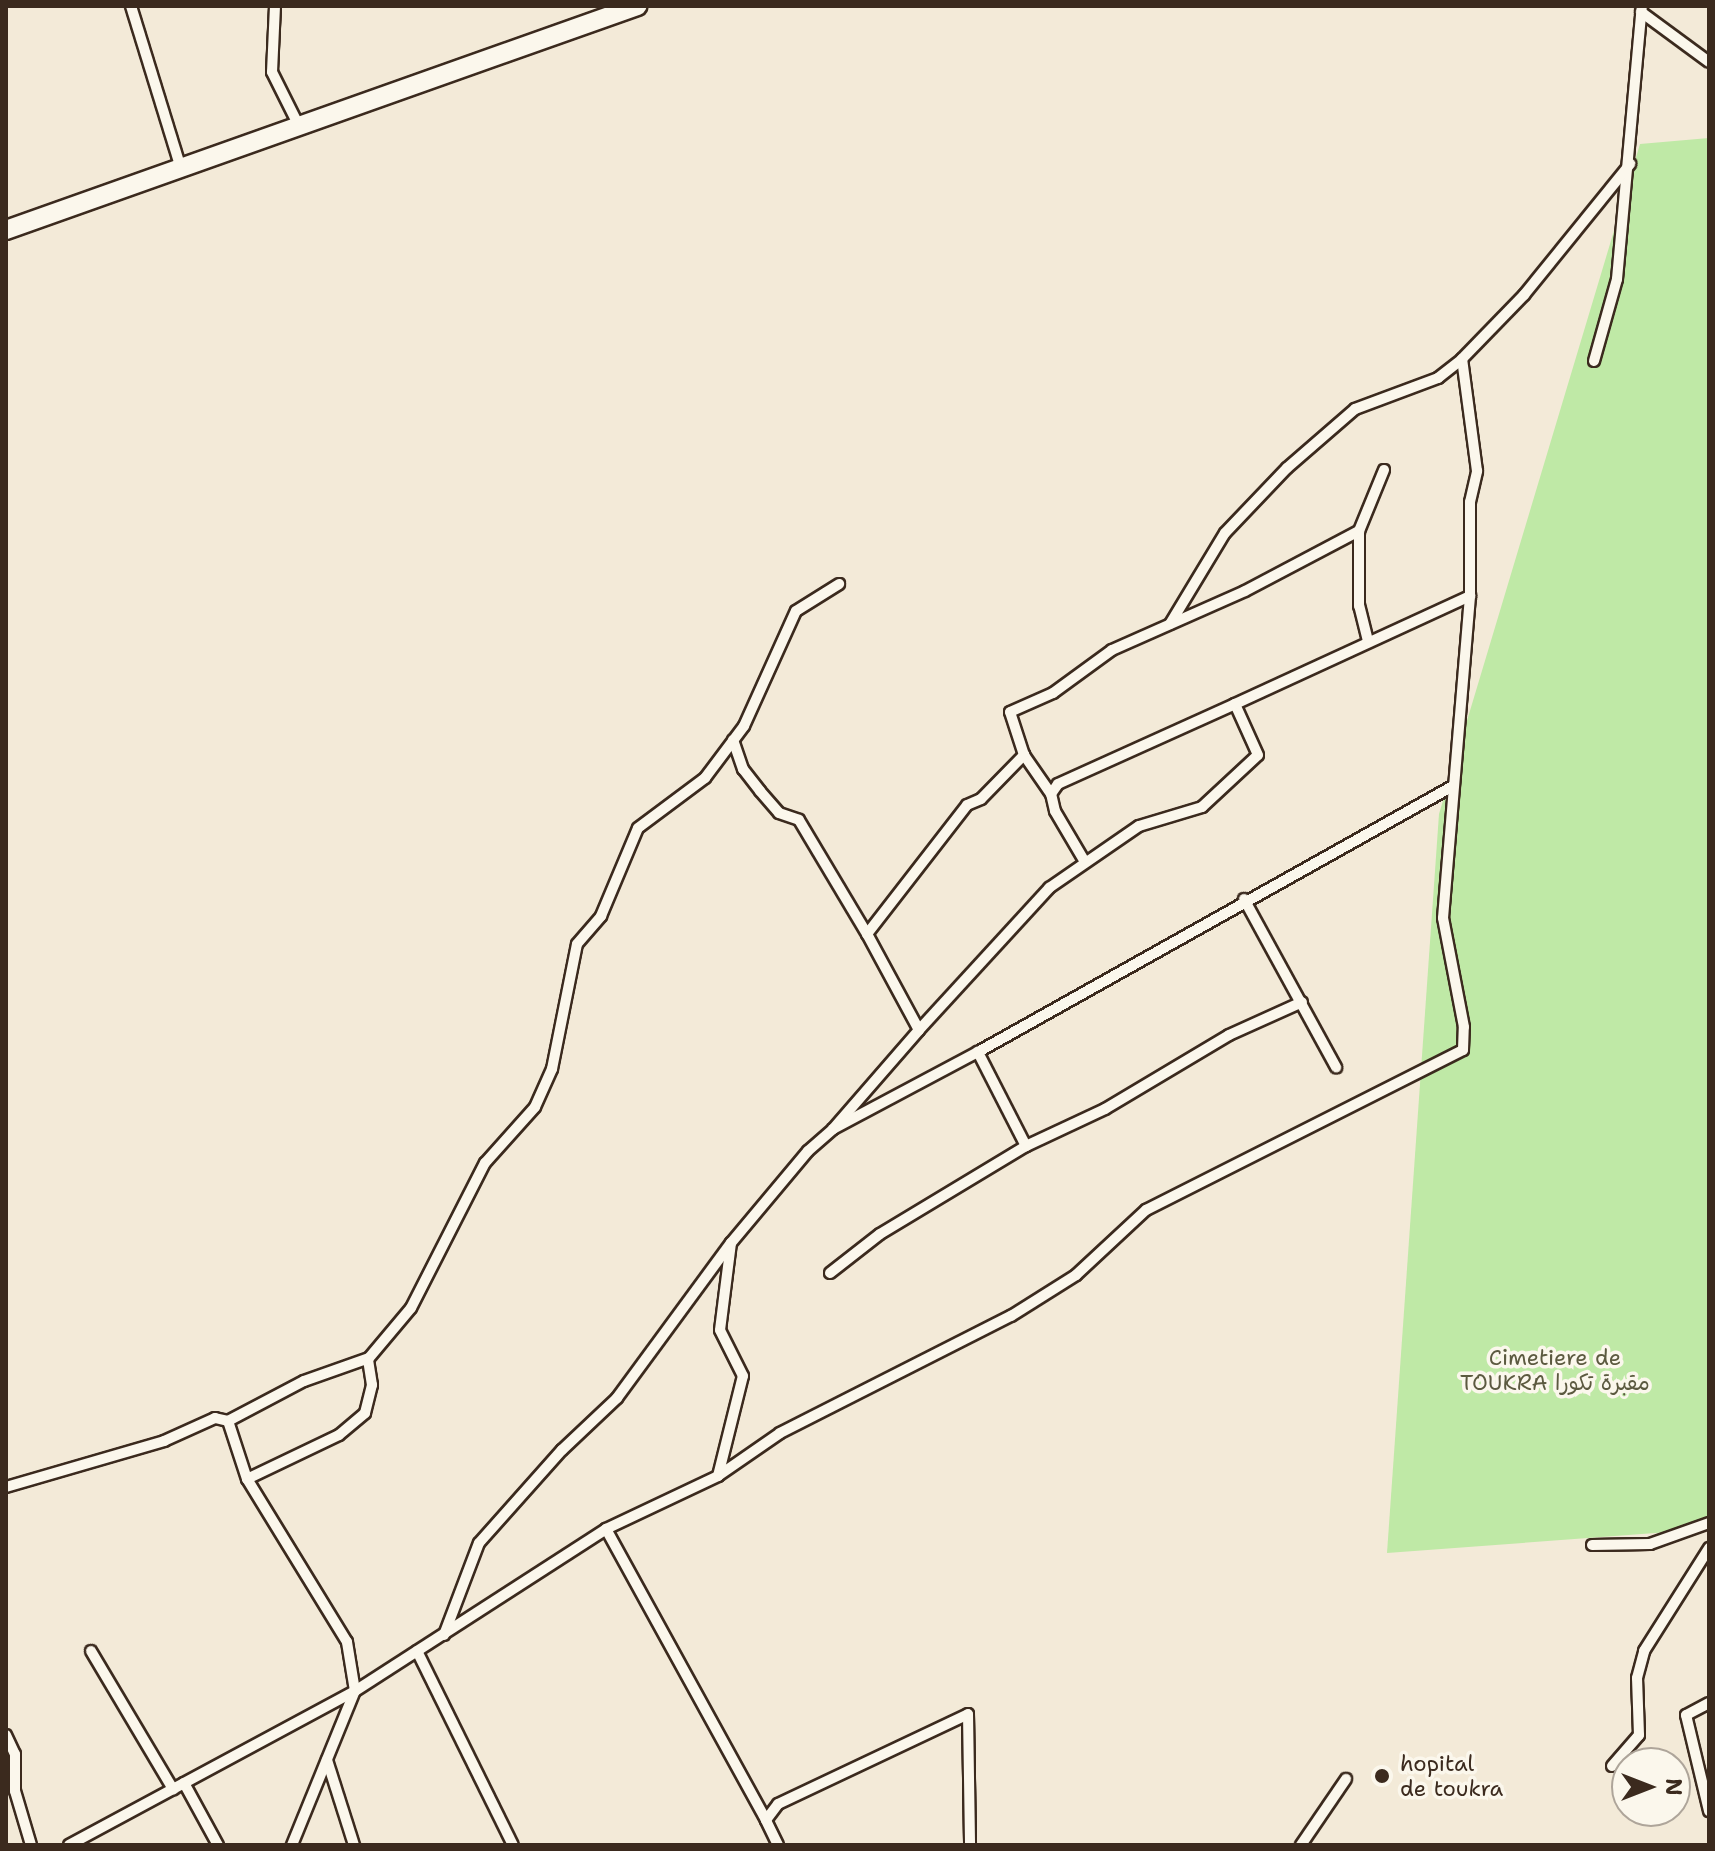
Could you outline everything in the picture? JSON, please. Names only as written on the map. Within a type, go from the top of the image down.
[{"type":"highway","points":[[6,230],[637,6]]},
{"type":"street","points":[[131,6],[181,169]]},
{"type":"street","points":[[275,6],[272,72],[299,126]]},
{"type":"street","points":[[1642,9],[1709,62]]},
{"type":"street","points":[[1594,361],[1617,279],[1642,9]]},
{"type":"street","points":[[1170,624],[1225,533],[1287,468],[1355,409],[1438,378],[1462,359],[1524,295],[1630,164]]},
{"type":"street","points":[[69,1845],[355,1691],[606,1529],[718,1476],[780,1433],[1011,1316],[1076,1275],[1146,1210],[1463,1050],[1464,1027],[1443,918],[1470,596],[1470,502],[1477,471],[1462,359]]},
{"type":"street","points":[[1368,641],[1359,606],[1359,531],[1384,470]]},
{"type":"street","points":[[1085,862],[1051,794],[1024,755],[1010,712],[1053,693],[1112,650],[1359,531]]},
{"type":"street","points":[[6,1487],[164,1441],[215,1418],[228,1421],[304,1381],[369,1358],[411,1308],[485,1163],[535,1107],[552,1069],[577,944],[601,916],[638,828],[705,778],[744,726],[796,611],[839,584]]},
{"type":"street","points":[[1051,794],[1058,784],[1470,596]]},
{"type":"street","points":[[444,1635],[479,1543],[562,1450],[617,1398],[731,1243],[1049,888],[1139,826],[1202,807],[1258,755],[1235,704]]},
{"type":"street","points":[[733,740],[743,769],[760,791],[779,813],[799,820],[867,934],[919,1030]]},
{"type":"street","points":[[867,934],[967,805],[981,799],[1024,755]]},
{"type":"street","points":[[833,1129],[978,1052],[1244,899],[1453,786]]},
{"type":"street","points":[[1244,899],[1336,1067]]},
{"type":"street","points":[[830,1273],[880,1234],[1026,1146],[1105,1109],[1229,1035],[1302,1002]]},
{"type":"street","points":[[978,1052],[1026,1146]]},
{"type":"street","points":[[718,1476],[743,1376],[720,1330],[731,1243]]},
{"type":"street","points":[[247,1479],[339,1435],[365,1413],[372,1385],[368,1359]]},
{"type":"street","points":[[228,1421],[247,1479],[347,1642],[355,1691],[292,1845]]},
{"type":"street","points":[[1592,1545],[1650,1544],[1709,1523]]},
{"type":"street","points":[[606,1529],[778,1845]]},
{"type":"street","points":[[1629,1747],[1639,1735],[1637,1678],[1644,1651],[1709,1548]]},
{"type":"street","points":[[91,1651],[173,1789]]},
{"type":"street","points":[[417,1651],[513,1845]]},
{"type":"street","points":[[1709,1703],[1686,1715],[1709,1811]]},
{"type":"street","points":[[766,1820],[778,1804],[968,1714],[970,1845]]},
{"type":"street","points":[[6,1735],[15,1754],[15,1791],[31,1845]]},
{"type":"street","points":[[327,1760],[354,1845]]},
{"type":"street","points":[[1301,1845],[1346,1779]]},
{"type":"street","points":[[184,1783],[218,1845]]},
{"type":"green space","name":"Cimetiere de TOUKRA مقبرة تكورا","points":[[1709,138],[1709,1529],[1387,1553],[1439,814],[1640,144]]},
{"type":"place","name":"hopital de toukra","points":[[1382,1776]]}]
